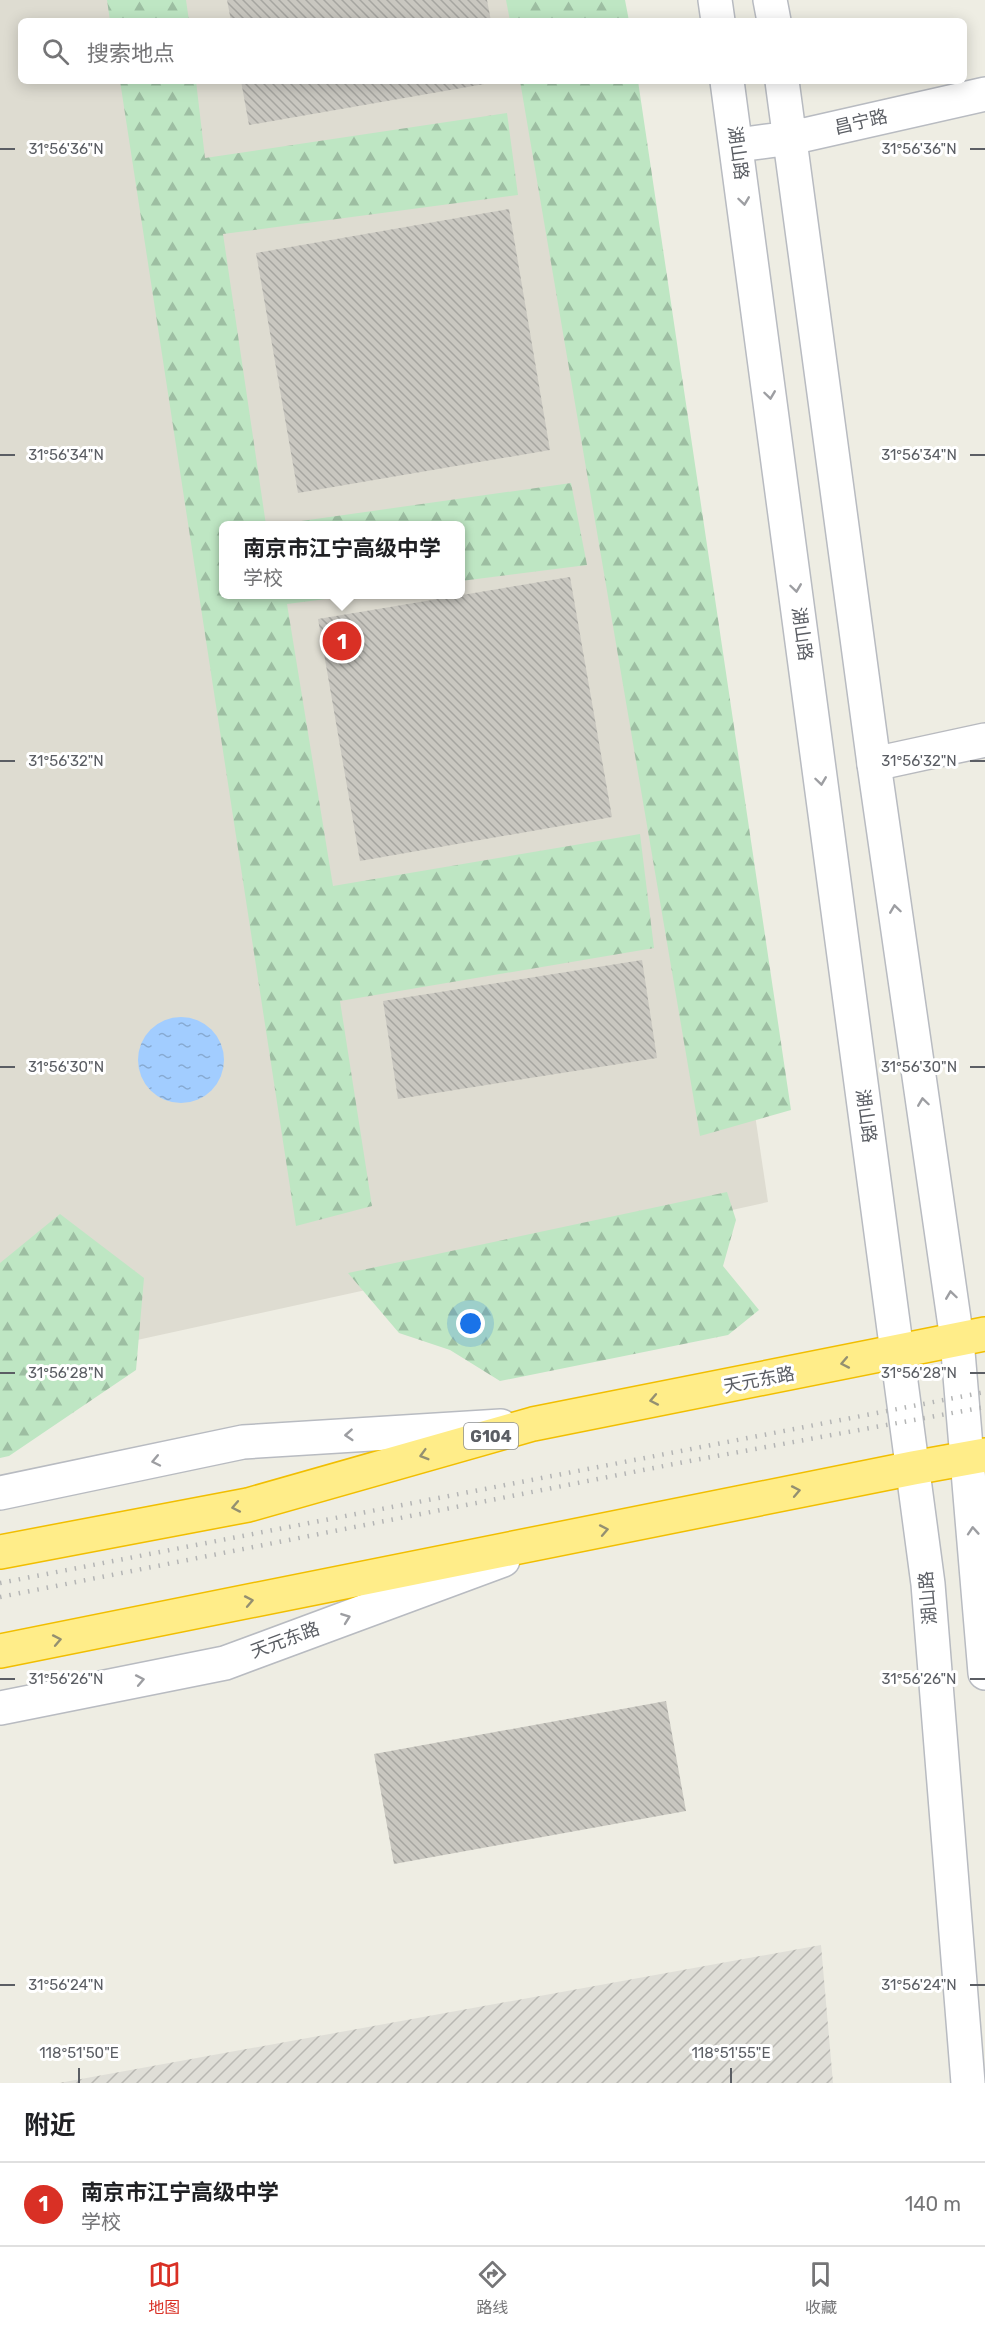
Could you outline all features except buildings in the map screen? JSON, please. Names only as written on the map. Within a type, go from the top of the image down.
[{"type":"highway","name":"天元东路","points":[[0,1552],[248,1504],[533,1424],[971,1337]]},
{"type":"highway","name":"天元东路","points":[[0,1651],[976,1456]]},
{"type":"main road","points":[[715,0],[718,18]]},
{"type":"main road","points":[[770,0],[773,18]]},
{"type":"main road","name":"湖山路","points":[[727,84],[928,1584],[968,2083]]},
{"type":"main road","points":[[782,84],[874,764],[971,1337],[985,1672]]},
{"type":"main road","name":"昌宁路","points":[[737,145],[791,138],[985,94]]},
{"type":"main road","points":[[874,764],[985,740]]},
{"type":"main road","name":"天元东路","points":[[0,1493],[243,1442],[533,1424]]},
{"type":"main road","name":"天元东路","points":[[0,1708],[225,1663],[561,1539]]},
{"type":"shaded area","points":[[0,0],[589,0],[592,18],[18,18],[18,84],[601,84],[768,1202],[0,1370]]},
{"type":"shaded area","points":[[821,1945],[833,2083],[59,2083]]},
{"type":"green space","points":[[107,0],[186,0],[189,18],[110,18]]},
{"type":"green space","points":[[506,0],[625,0],[628,18],[509,18]]},
{"type":"green space","points":[[120,84],[196,84],[205,158],[507,113],[518,195],[223,234],[265,521],[219,521],[219,599],[326,599],[287,604],[333,886],[640,834],[654,948],[340,1001],[372,1206],[296,1226]]},
{"type":"green space","points":[[521,84],[638,84],[791,1110],[700,1136]]},
{"type":"green space","points":[[571,483],[587,565],[465,580],[465,521],[301,521]]},
{"type":"green space","points":[[727,1192],[736,1220],[723,1266],[759,1310],[728,1335],[500,1381],[450,1350],[399,1333],[348,1273]]},
{"type":"green space","points":[[60,1214],[144,1278],[136,1370],[9,1456],[0,1458],[0,1263]]},
{"type":"water","points":[[173,1017],[189,1017],[212,1029],[221,1043],[224,1060],[221,1077],[212,1091],[189,1103],[173,1103],[157,1096],[145,1084],[138,1068],[138,1052],[145,1036],[157,1024]]},
{"type":"railway","points":[[0,1583],[985,1392]]},
{"type":"railway","points":[[0,1597],[684,1462],[985,1407]]},
{"type":"place","name":"南京市江宁高级中学","points":[[342,641]]}]
